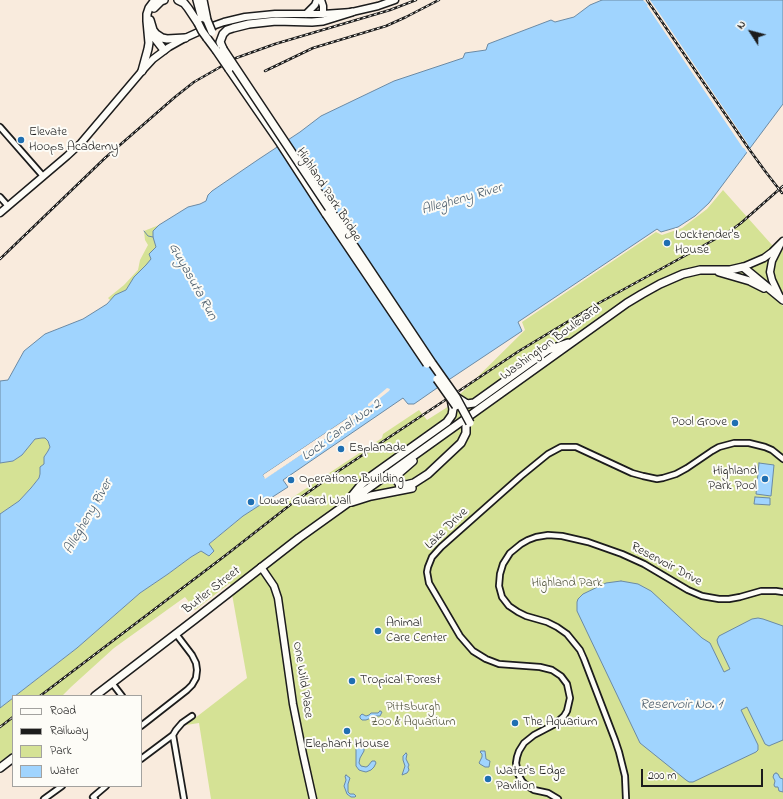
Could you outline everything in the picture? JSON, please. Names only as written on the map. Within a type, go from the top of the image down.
[{"type":"highway","points":[[140,73],[148,49],[149,36],[147,14],[149,8],[155,0]]},
{"type":"highway","points":[[164,0],[160,1],[151,13],[150,19],[153,30],[162,38],[185,38]]},
{"type":"highway","points":[[178,0],[184,3],[203,22]]},
{"type":"highway","name":"Highland Park Bridge","points":[[197,0],[209,37],[220,46],[219,49],[326,214],[453,398],[467,423]]},
{"type":"highway","name":"Highland Park Bridge","points":[[203,0],[203,22]]},
{"type":"highway","points":[[219,49],[223,34],[227,30],[233,28],[249,24],[276,21],[323,21],[352,12]]},
{"type":"highway","points":[[148,28],[152,35],[167,49]]},
{"type":"highway","points":[[162,38],[167,49]]},
{"type":"highway","points":[[743,266],[780,297]]},
{"type":"highway","name":"Washington Boulevard","points":[[344,505],[467,423],[578,338],[631,300],[655,286],[683,274],[700,270],[730,270],[743,266]]},
{"type":"highway","points":[[712,270],[750,281],[780,297]]},
{"type":"highway","points":[[344,505],[370,477],[447,422],[452,415],[453,398],[467,404],[474,403],[548,350],[578,338]]},
{"type":"highway","points":[[344,505],[371,496],[412,488],[423,483],[468,440],[470,433],[467,423]]},
{"type":"highway","points":[[467,423],[466,433],[461,443],[424,477],[417,482],[408,485],[401,485],[398,482],[398,474],[401,471],[467,423]]},
{"type":"highway","name":"Butler Street","points":[[96,695],[261,567],[344,505]]},
{"type":"highway","points":[[0,768],[12,759]]},
{"type":"main road","points":[[306,14],[314,7],[317,0]]},
{"type":"main road","points":[[317,0],[323,14]]},
{"type":"main road","points":[[321,0],[323,14]]},
{"type":"main road","points":[[0,213],[67,156],[81,142],[122,93],[153,60],[185,38],[224,22],[245,17],[275,14],[323,14],[352,12],[378,6],[394,0]]},
{"type":"main road","points":[[743,266],[764,258],[782,243]]},
{"type":"main road","points":[[780,297],[770,272],[772,261],[782,243]]},
{"type":"main road","name":"One Wild Place","points":[[261,567],[274,586],[278,598],[293,704],[313,799]]},
{"type":"street","points":[[0,127],[43,176]]},
{"type":"street","points":[[0,197],[8,206]]},
{"type":"street","name":"Lake Drive","points":[[558,799],[534,790],[526,785],[518,774],[516,763],[519,751],[524,743],[534,734],[555,724],[564,716],[567,711],[570,698],[566,684],[561,676],[552,670],[540,667],[499,664],[486,659],[473,651],[460,636],[429,583],[427,572],[432,557],[441,547],[521,476],[548,454],[557,449],[576,447],[628,471],[657,478],[668,477],[676,474],[712,451],[734,443],[749,443],[765,447],[772,450],[783,459]]},
{"type":"street","name":"Reservoir Drive","points":[[626,799],[625,776],[619,752],[580,650],[567,634],[557,627],[518,612],[509,606],[502,597],[499,586],[500,574],[503,564],[510,553],[528,540],[536,537],[548,535],[562,536],[588,542],[622,554],[649,566],[688,590],[702,596],[729,599],[766,591],[783,592]]},
{"type":"street","points":[[142,724],[187,690],[196,678],[196,663],[192,655],[176,634]]},
{"type":"street","points":[[112,683],[121,695]]},
{"type":"street","points":[[142,758],[173,735],[182,723],[192,716]]},
{"type":"street","points":[[173,735],[184,799]]},
{"type":"street","points":[[44,799],[61,787]]},
{"type":"street","points":[[94,798],[105,787]]},
{"type":"green space","name":"Highland Park","points":[[723,190],[772,245],[768,261],[770,260],[771,284],[767,281],[770,294],[783,306],[783,799],[211,799],[199,723],[186,725],[247,678],[230,583],[195,610],[185,597],[114,648],[63,695],[16,695],[77,648],[140,593],[201,551],[243,516],[269,499],[272,505],[278,501],[281,505],[382,438],[383,434],[419,410],[427,420],[446,408],[525,330],[522,322],[656,232],[662,235],[682,228],[707,209]]},
{"type":"green space","points":[[159,225],[161,237],[156,268],[112,302],[108,298],[124,285],[138,270],[140,260],[148,245],[145,240],[144,231]]},
{"type":"green space","points":[[783,249],[783,293],[776,284],[773,273],[775,259]]},
{"type":"green space","points":[[35,439],[47,439],[50,447],[45,455],[44,464],[40,471],[39,478],[19,501],[0,514],[0,463],[13,461],[22,455]]},
{"type":"green space","points":[[12,699],[12,753],[0,762],[0,708]]},
{"type":"water","points":[[602,0],[783,0],[783,104],[709,203],[695,216],[678,227],[661,232],[657,229],[518,322],[522,331],[414,404],[408,404],[403,398],[283,480],[288,487],[243,516],[209,544],[214,551],[209,556],[201,551],[140,593],[77,648],[16,695],[12,695],[12,699],[0,708],[0,514],[19,501],[39,478],[40,467],[44,464],[44,457],[50,447],[45,438],[35,439],[22,455],[13,461],[0,463],[0,381],[8,380],[24,351],[45,334],[83,319],[107,304],[115,295],[126,290],[134,277],[151,259],[149,254],[156,247],[153,231],[159,225],[188,207],[206,201],[208,195],[212,191],[300,132],[321,116],[394,81],[463,58],[465,53],[486,50],[488,44],[551,20],[555,22],[574,17],[590,5]],"holes":[[[354,414],[358,415],[356,418],[265,478],[263,475]]]},
{"type":"water","name":"Highland Park Pool","points":[[759,463],[774,465],[771,496],[756,494]]},
{"type":"water","points":[[755,497],[770,498],[770,505],[754,504]]},
{"type":"water","name":"Reservoir No. 1","points":[[621,581],[638,584],[651,591],[702,638],[710,643],[724,672],[730,669],[718,644],[717,640],[719,636],[752,619],[758,618],[783,626],[783,740],[769,746],[765,744],[747,707],[741,710],[758,745],[758,750],[693,782],[686,780],[640,743],[577,611],[578,599],[583,594],[606,583]]},
{"type":"water","points":[[380,711],[382,712],[380,716],[373,716],[366,720],[362,720],[360,718],[362,714],[366,716],[371,713],[378,713]]},
{"type":"water","points":[[359,741],[364,745],[364,751],[359,763],[361,766],[366,767],[372,761],[375,761],[376,763],[371,770],[366,772],[359,770],[356,766],[356,747]]},
{"type":"water","points":[[481,751],[485,751],[486,759],[490,761],[489,767],[485,767],[479,763],[482,757]]},
{"type":"water","points":[[406,753],[409,770],[407,773],[402,775],[405,766],[403,756]]},
{"type":"water","points":[[776,773],[783,779],[783,792],[779,791],[778,787],[775,787],[774,785],[775,781],[773,777]]},
{"type":"water","points":[[346,775],[350,778],[348,792],[350,794],[354,794],[356,796],[355,797],[351,797],[347,794],[344,786]]},
{"type":"pier","points":[[643,0],[650,0],[662,17],[748,144],[747,145],[751,150],[748,154],[647,6],[648,5]]},
{"type":"pier","points":[[387,388],[390,389],[389,391],[368,406],[368,404]]},
{"type":"pier","points":[[354,414],[358,415],[356,418],[265,479],[263,475]]},
{"type":"waterway","name":"Guyasuta Run","points":[[144,231],[148,236],[153,237]]},
{"type":"railway","points":[[0,259],[105,158],[194,82],[236,58],[275,44],[390,10],[416,0]]},
{"type":"railway","points":[[265,71],[313,48],[386,26],[439,0]]},
{"type":"railway","points":[[647,0],[749,149],[782,193]]},
{"type":"railway","points":[[41,695],[290,505],[337,472],[519,351],[597,304],[730,231],[783,186]]},
{"type":"railway","points":[[0,727],[12,718]]},
{"type":"place","name":"Elevate Hoops Academy","points":[[21,140]]},
{"type":"place","name":"Locktender's House","points":[[667,243]]},
{"type":"place","name":"Pool Grove","points":[[735,423]]},
{"type":"place","name":"Esplanade","points":[[341,449]]},
{"type":"place","name":"Highland Park Pool","points":[[765,479]]},
{"type":"place","name":"Operations Building","points":[[291,480]]},
{"type":"place","name":"Lower Guard Wall","points":[[251,502]]},
{"type":"place","name":"Animal Care Center","points":[[378,631]]},
{"type":"place","name":"Tropical Forest","points":[[352,681]]},
{"type":"place","name":"The Aquarium","points":[[515,723]]},
{"type":"place","name":"Elephant House","points":[[347,731]]},
{"type":"place","name":"Water's Edge Pavilion","points":[[488,779]]},
{"type":"water label","name":"Allegheny River","points":[[462,200]]},
{"type":"water label","name":"Lock Canal No. 2","points":[[342,431]]},
{"type":"water label","name":"Allegheny River","points":[[89,517]]},
{"type":"park label","name":"Pittsburgh Zoo & Aquarium","points":[[413,716]]}]
